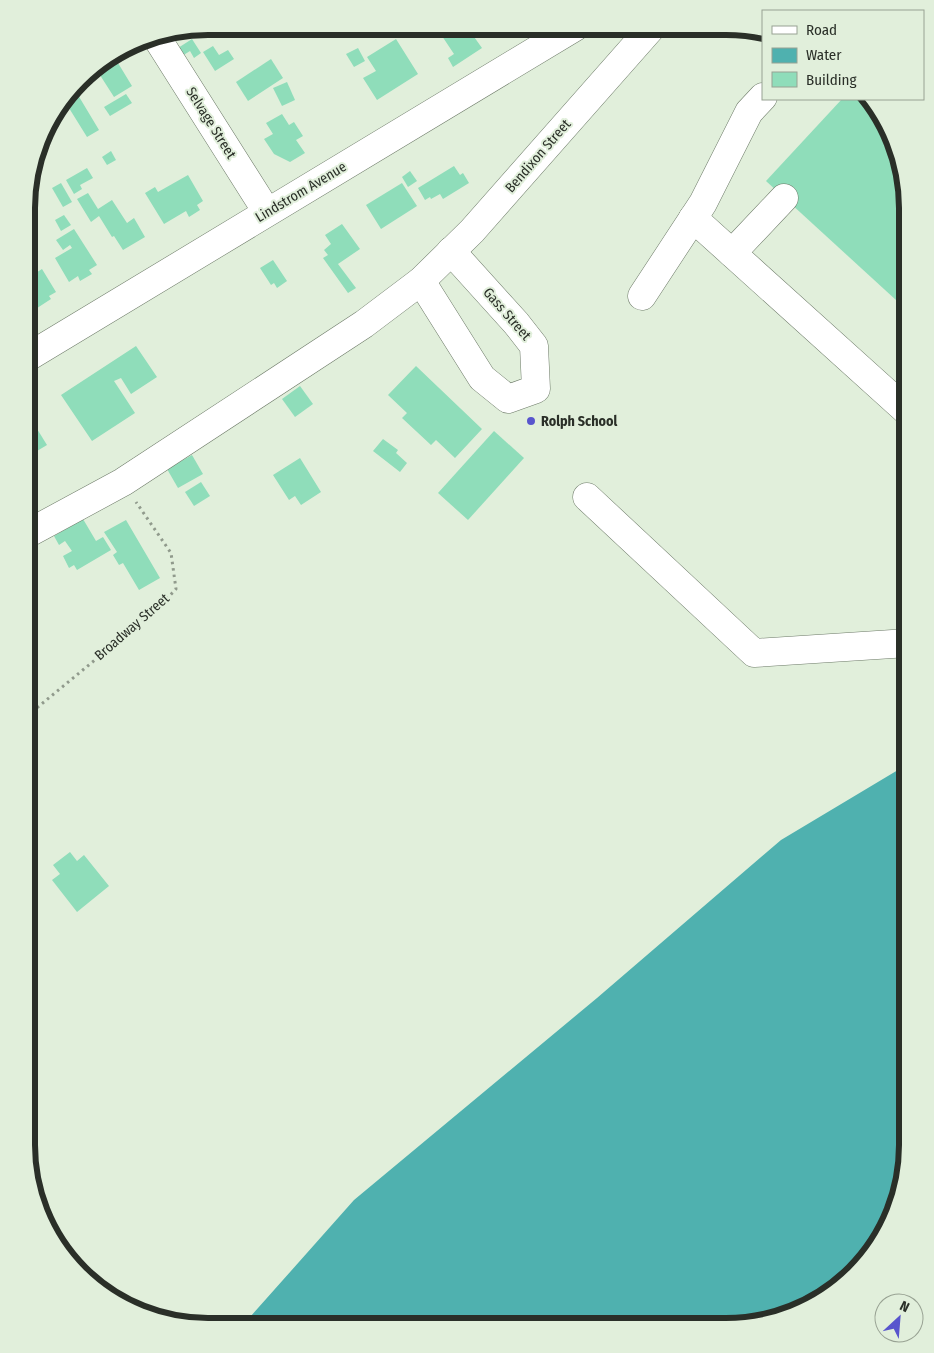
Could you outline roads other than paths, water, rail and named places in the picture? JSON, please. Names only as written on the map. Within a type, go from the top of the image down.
[{"type":"street","name":"Lindstrom Avenue","points":[[35,353],[562,35]]},
{"type":"street","name":"Bendixon Street","points":[[35,530],[123,482],[364,324],[421,282],[472,232],[645,35]]},
{"type":"street","name":"Selvage Street","points":[[159,42],[267,212]]},
{"type":"street","points":[[642,296],[703,203],[749,112],[762,98]]},
{"type":"street","points":[[732,253],[784,198]]},
{"type":"street","points":[[693,218],[899,400]]},
{"type":"street","name":"Gass Street","points":[[421,282],[482,378],[508,399],[536,389],[534,346],[516,323],[451,252]]},
{"type":"street","points":[[587,497],[754,653],[899,644]]},
{"type":"water","points":[[899,769],[899,1157],[890,1201],[881,1222],[870,1241],[840,1275],[822,1289],[803,1300],[782,1309],[749,1317],[249,1318],[354,1200],[597,998],[781,840]]},
{"type":"place","name":"Rolph School","points":[[531,421]]}]
